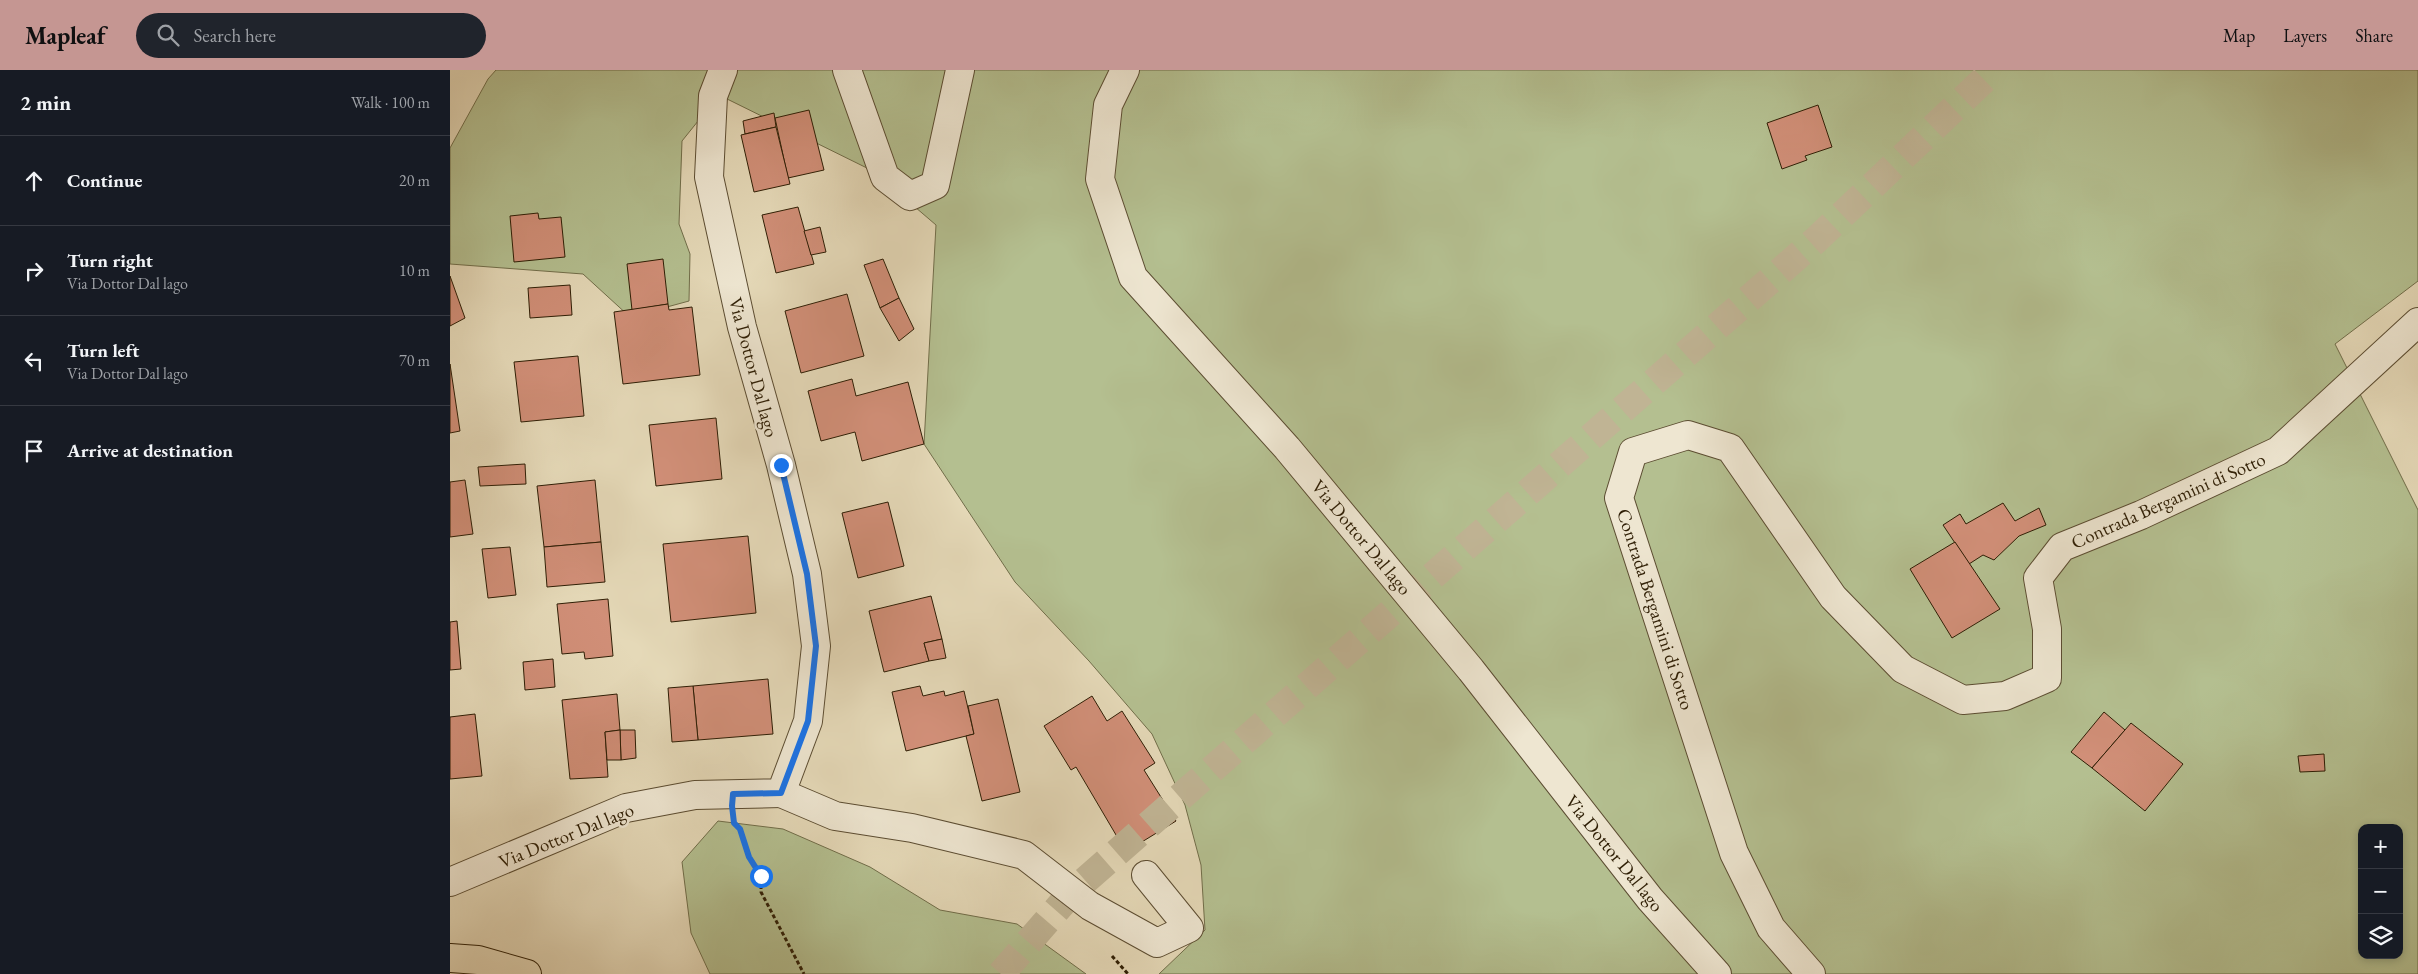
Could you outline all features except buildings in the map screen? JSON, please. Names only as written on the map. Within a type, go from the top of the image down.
[{"type":"main road","points":[[450,958],[478,960],[527,974]]},
{"type":"street","name":"Via Dottor Dal lago","points":[[450,882],[626,808],[695,795],[781,793],[808,721],[816,646],[807,574],[781,465],[742,327],[709,177],[712,96],[723,70]]},
{"type":"street","points":[[847,70],[885,177],[910,196],[935,185],[960,70]]},
{"type":"street","name":"Via Dottor Dal lago","points":[[1125,70],[1108,105],[1100,178],[1133,277],[1287,448],[1471,670],[1650,898],[1717,974]]},
{"type":"street","name":"Contrada Bergamini di Sotto","points":[[1812,974],[1771,928],[1734,853],[1619,498],[1633,452],[1688,435],[1730,448],[1832,597],[1903,669],[1963,700],[2005,696],[2046,678],[2046,629],[2038,578],[2062,547],[2141,515],[2278,451],[2418,322]]},
{"type":"street","points":[[781,793],[835,816],[912,828],[1024,855],[1090,906],[1157,943],[1190,928],[1146,875]]},
{"type":"path","points":[[733,794],[734,823],[740,829],[749,857],[761,876],[761,892],[804,974]]},
{"type":"green space","points":[[496,70],[2418,70],[2418,281],[2335,344],[2418,510],[2418,974],[1159,974],[1205,930],[1201,865],[1185,805],[1152,734],[1089,661],[1015,582],[924,444],[936,225],[873,171],[719,95],[682,141],[679,224],[690,254],[689,301],[630,317],[583,274],[450,264],[450,148],[488,79]]},
{"type":"green space","points":[[718,821],[783,829],[870,867],[940,910],[1017,924],[1086,974],[710,974],[691,933],[682,862]]},
{"type":"tunnel","points":[[1001,974],[1072,892],[1816,240],[1994,70]]},
{"type":"route","points":[[761,876],[749,857],[740,829],[734,823],[733,794],[781,793],[808,721],[816,646],[807,574],[781,465]]}]
